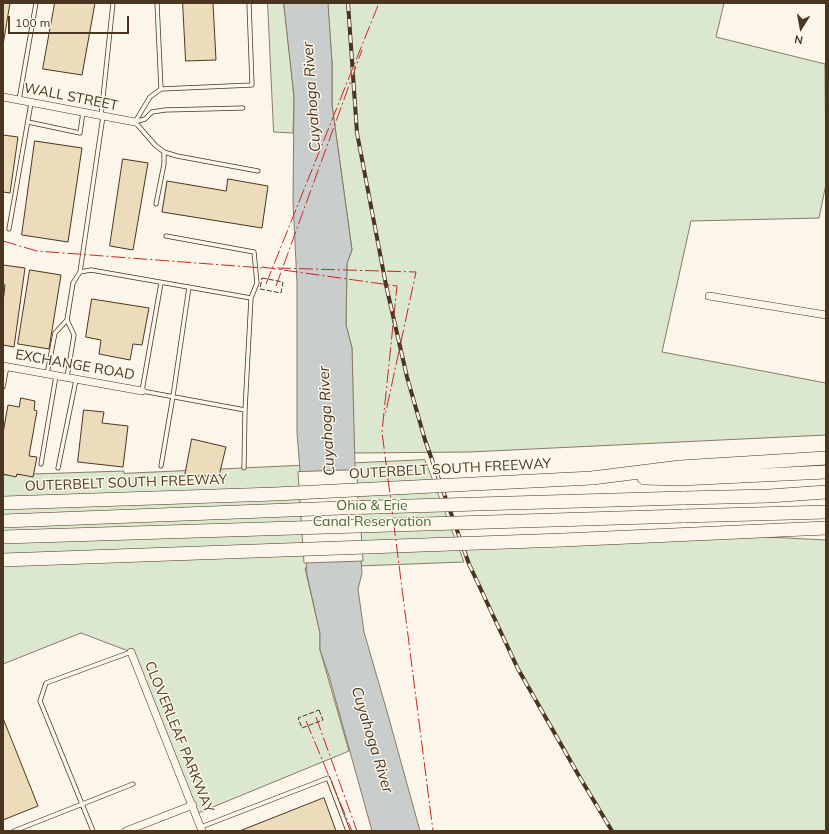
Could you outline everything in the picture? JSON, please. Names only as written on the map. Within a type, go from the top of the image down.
[{"type":"highway","points":[[680,473],[826,458]]},
{"type":"highway","name":"OUTERBELT SOUTH FREEWAY","points":[[3,503],[268,494],[680,473],[826,472]]},
{"type":"highway","points":[[3,521],[349,508],[769,496],[826,492]]},
{"type":"highway","points":[[3,537],[826,512]]},
{"type":"highway","points":[[3,560],[825,529]]},
{"type":"street","name":"WALL STREET","points":[[3,97],[135,122]]},
{"type":"street","points":[[709,296],[826,316]]},
{"type":"street","name":"EXCHANGE ROAD","points":[[5,366],[142,391]]},
{"type":"street","name":"CLOVERLEAF PARKWAY","points":[[132,652],[202,829]]},
{"type":"street","points":[[126,831],[193,805]]},
{"type":"lane","points":[[19,100],[36,3]]},
{"type":"lane","points":[[47,374],[56,332],[67,320],[73,283],[80,272],[102,116],[114,3]]},
{"type":"lane","points":[[157,3],[161,89]]},
{"type":"lane","points":[[135,122],[150,96],[161,89],[252,85],[249,3]]},
{"type":"lane","points":[[8,229],[31,103]]},
{"type":"lane","points":[[135,122],[145,119],[152,112],[165,110],[243,108]]},
{"type":"lane","points":[[28,122],[80,133],[83,112]]},
{"type":"lane","points":[[135,122],[155,145],[164,152],[177,156],[258,171]]},
{"type":"lane","points":[[156,204],[164,164],[164,152]]},
{"type":"lane","points":[[166,236],[254,252],[257,283],[250,298],[244,468]]},
{"type":"lane","points":[[80,272],[91,270],[250,298]]},
{"type":"lane","points":[[162,283],[142,391],[245,410]]},
{"type":"lane","points":[[160,466],[173,396],[189,287]]},
{"type":"lane","points":[[67,320],[74,335],[67,377]]},
{"type":"lane","points":[[3,387],[5,366]]},
{"type":"lane","points":[[41,464],[56,375]]},
{"type":"lane","points":[[58,468],[76,379]]},
{"type":"lane","points":[[93,831],[40,701],[46,683],[132,652]]},
{"type":"lane","points":[[202,829],[328,778],[348,831]]},
{"type":"lane","points":[[14,831],[133,784]]},
{"type":"green space","points":[[268,3],[284,3],[294,97],[293,133],[274,132]]},
{"type":"green space","points":[[328,3],[724,3],[716,37],[825,64],[826,184],[819,218],[691,221],[662,352],[826,383],[826,435],[469,452],[354,453],[352,348],[346,325],[347,263],[352,250],[332,105],[332,63]]},
{"type":"green space","name":"Ohio & Erie Canal Reservation","points":[[425,460],[464,562],[305,568],[320,633],[320,650],[349,751],[196,814],[131,652],[81,633],[3,664],[3,475],[124,471],[124,473]]},
{"type":"green space","points":[[748,536],[826,540],[826,831],[612,831],[518,669],[469,564],[461,541]]},
{"type":"water","name":"Cuyahoga River","points":[[284,3],[328,3],[332,63],[332,105],[352,250],[347,263],[346,325],[352,348],[356,506],[362,573],[358,589],[364,632],[420,831],[372,831],[329,676],[320,650],[320,633],[307,575],[297,433],[297,283],[293,201],[294,97]]},
{"type":"pier","points":[[357,470],[358,506],[363,561],[304,563],[298,472]]},
{"type":"building","points":[[3,3],[10,3],[3,45]]},
{"type":"building","points":[[55,3],[95,3],[82,75],[43,69]]},
{"type":"building","points":[[183,3],[213,3],[216,60],[186,61]]},
{"type":"building","points":[[3,135],[18,137],[10,193],[3,192]]},
{"type":"building","points":[[35,141],[82,148],[68,242],[22,235]]},
{"type":"building","points":[[123,159],[148,163],[133,250],[110,246]]},
{"type":"building","points":[[228,179],[268,186],[262,228],[162,212],[167,181],[226,191]]},
{"type":"building","points":[[3,265],[25,268],[14,347],[3,345],[3,302],[5,285],[3,284]]},
{"type":"building","points":[[30,270],[61,275],[49,349],[18,344]]},
{"type":"building","points":[[92,299],[149,308],[142,345],[133,344],[130,360],[99,354],[101,340],[86,337]]},
{"type":"building","points":[[21,398],[35,401],[34,410],[37,411],[29,456],[37,457],[33,477],[17,474],[16,477],[3,474],[3,433],[8,405],[19,407]]},
{"type":"building","points":[[84,410],[104,412],[102,423],[128,426],[123,467],[78,462]]},
{"type":"building","points":[[192,439],[226,447],[219,476],[185,476]]},
{"type":"building","points":[[3,718],[38,806],[3,820]]},
{"type":"building","points":[[324,798],[336,831],[240,831]]},
{"type":"railway","points":[[348,3],[357,133],[386,285],[407,377],[425,440],[469,564],[518,669],[612,831]]},
{"type":"fence","points":[[262,278],[283,282],[281,293],[260,289],[262,278]]},
{"type":"fence","points":[[319,710],[323,720],[302,728],[298,718],[319,710]]},
{"type":"power","points":[[266,284],[379,3]]},
{"type":"power","points":[[276,286],[362,50]]},
{"type":"power","points":[[3,241],[37,251],[263,268]]},
{"type":"power","points":[[262,267],[397,286],[382,432],[433,831]]},
{"type":"power","points":[[277,268],[416,272],[385,416]]},
{"type":"power","points":[[316,717],[357,831]]},
{"type":"power","points":[[306,721],[352,831]]}]
